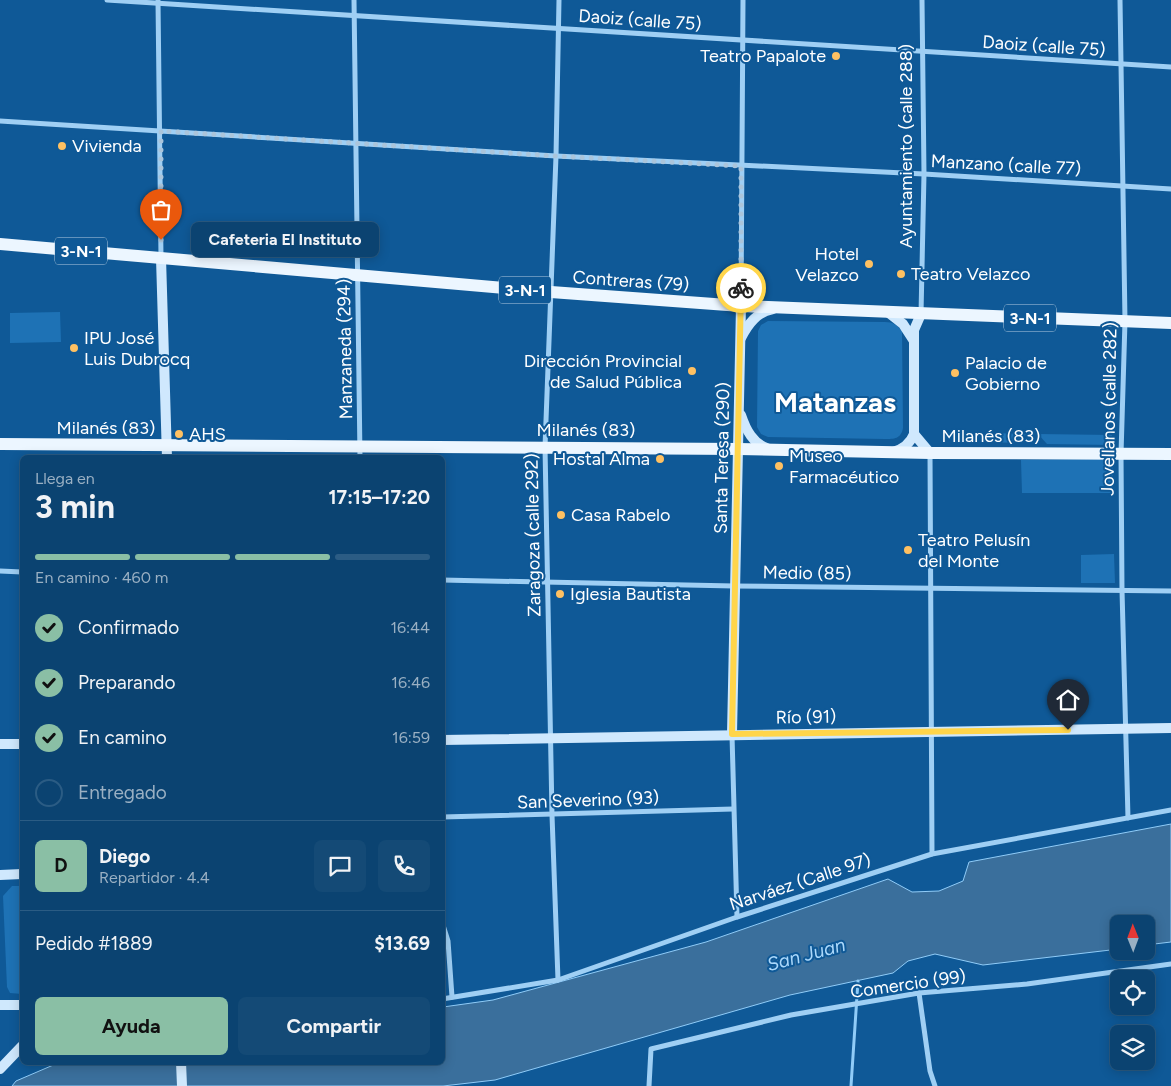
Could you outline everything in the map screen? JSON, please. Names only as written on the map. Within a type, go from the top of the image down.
[{"type":"main road","name":"Contreras (79)","points":[[0,244],[551,292],[741,306],[1171,323]]},
{"type":"main road","name":"Milanés (83)","points":[[0,444],[167,452],[360,452],[545,447],[739,448],[930,453],[1171,454]]},
{"type":"street","name":"Daoiz (calle 75)","points":[[107,0],[1171,67]]},
{"type":"street","name":"Manzaneda (294)","points":[[354,0],[360,452]]},
{"type":"street","name":"Zaragoza (calle 292)","points":[[558,980],[552,816],[545,447],[556,156],[559,0]]},
{"type":"street","name":"Santa Teresa (290)","points":[[737,917],[732,734],[734,586],[739,448],[743,0]]},
{"type":"street","name":"Ayuntamiento (calle 288)","points":[[914,434],[914,330],[921,314],[924,174],[922,0]]},
{"type":"street","name":"Jovellanos (calle 282)","points":[[1120,0],[1124,321],[1121,454],[1122,590],[1128,818]]},
{"type":"street","points":[[158,2],[161,258],[167,452]]},
{"type":"street","name":"Manzano (calle 77)","points":[[0,121],[556,156],[924,174],[1171,189]]},
{"type":"street","points":[[740,340],[756,317],[762,312],[774,308]]},
{"type":"street","points":[[889,313],[903,324],[914,342]]},
{"type":"street","points":[[739,412],[753,440],[773,450]]},
{"type":"street","points":[[892,452],[904,447],[914,434],[930,453],[932,854]]},
{"type":"street","points":[[0,571],[20,572]]},
{"type":"street","name":"Medio (85)","points":[[445,580],[734,586],[1171,591]]},
{"type":"street","name":"Río (91)","points":[[445,740],[1171,728]]},
{"type":"street","points":[[0,744],[20,744]]},
{"type":"street","name":"San Severino (93)","points":[[445,818],[734,809]]},
{"type":"street","name":"Narváez (Calle 97)","points":[[445,998],[558,980],[737,917],[932,854],[1171,810]]},
{"type":"street","points":[[0,875],[20,874]]},
{"type":"street","points":[[445,932],[448,941],[452,997]]},
{"type":"street","name":"Comercio (99)","points":[[649,1086],[651,1048],[791,1015],[919,993],[1027,984],[1171,964]]},
{"type":"street","points":[[919,993],[930,1071],[935,1086]]},
{"type":"street","points":[[0,1005],[20,1005]]},
{"type":"street","points":[[0,1070],[20,1048]]},
{"type":"street","points":[[181,1065],[182,1086]]},
{"type":"shaded area","points":[[60,312],[61,342],[10,343],[10,313]]},
{"type":"shaded area","points":[[768,321],[885,322],[893,323],[898,327],[902,331],[903,428],[901,434],[894,438],[885,439],[768,437],[761,434],[757,427],[758,331],[761,325]]},
{"type":"shaded area","points":[[990,433],[1026,434],[1018,443],[989,442]]},
{"type":"shaded area","points":[[1038,434],[1112,435],[1112,445],[1047,444]]},
{"type":"shaded area","points":[[1113,459],[1113,493],[1022,493],[1021,460]]},
{"type":"shaded area","points":[[1114,554],[1115,583],[1081,583],[1081,555]]},
{"type":"shaded area","points":[[12,886],[20,886],[20,994],[10,993],[7,987],[3,896]]},
{"type":"water","name":"San Juan","points":[[1171,824],[1171,942],[1155,944],[1155,915],[1110,915],[1110,950],[983,965],[935,954],[908,961],[893,973],[790,995],[495,1080],[443,1086],[12,1086],[16,1081],[53,1065],[445,1065],[445,1007],[493,1000],[706,942],[888,879],[912,892],[939,891],[963,881],[969,862]]},
{"type":"waterway","points":[[851,1086],[858,981]]},
{"type":"way so far","points":[[161,240],[161,131],[741,166],[741,288]]},
{"type":"place","name":"Teatro Papalote","points":[[836,56]]},
{"type":"place","name":"Vivienda","points":[[62,146]]},
{"type":"place","name":"Cafeteria El Instituto","points":[[161,240]]},
{"type":"place","name":"Hotel Velazco","points":[[869,264]]},
{"type":"place","name":"Teatro Velazco","points":[[901,274]]},
{"type":"place","name":"IPU José Luis Dubrocq","points":[[74,348]]},
{"type":"place","name":"Dirección Provincial de Salud Pública","points":[[692,371]]},
{"type":"place","name":"Palacio de Gobierno","points":[[955,373]]},
{"type":"place","name":"AHS","points":[[179,434]]},
{"type":"place","name":"Hostal Alma","points":[[660,459]]},
{"type":"place","name":"Museo Farmacéutico","points":[[779,466]]},
{"type":"place","name":"Casa Rabelo","points":[[561,515]]},
{"type":"place","name":"Teatro Pelusín del Monte","points":[[908,550]]},
{"type":"place","name":"Iglesia Bautista","points":[[560,594]]},
{"type":"district","name":"Matanzas","points":[[835,402]]},
{"type":"route","points":[[741,288],[732,734],[1068,730]]}]
